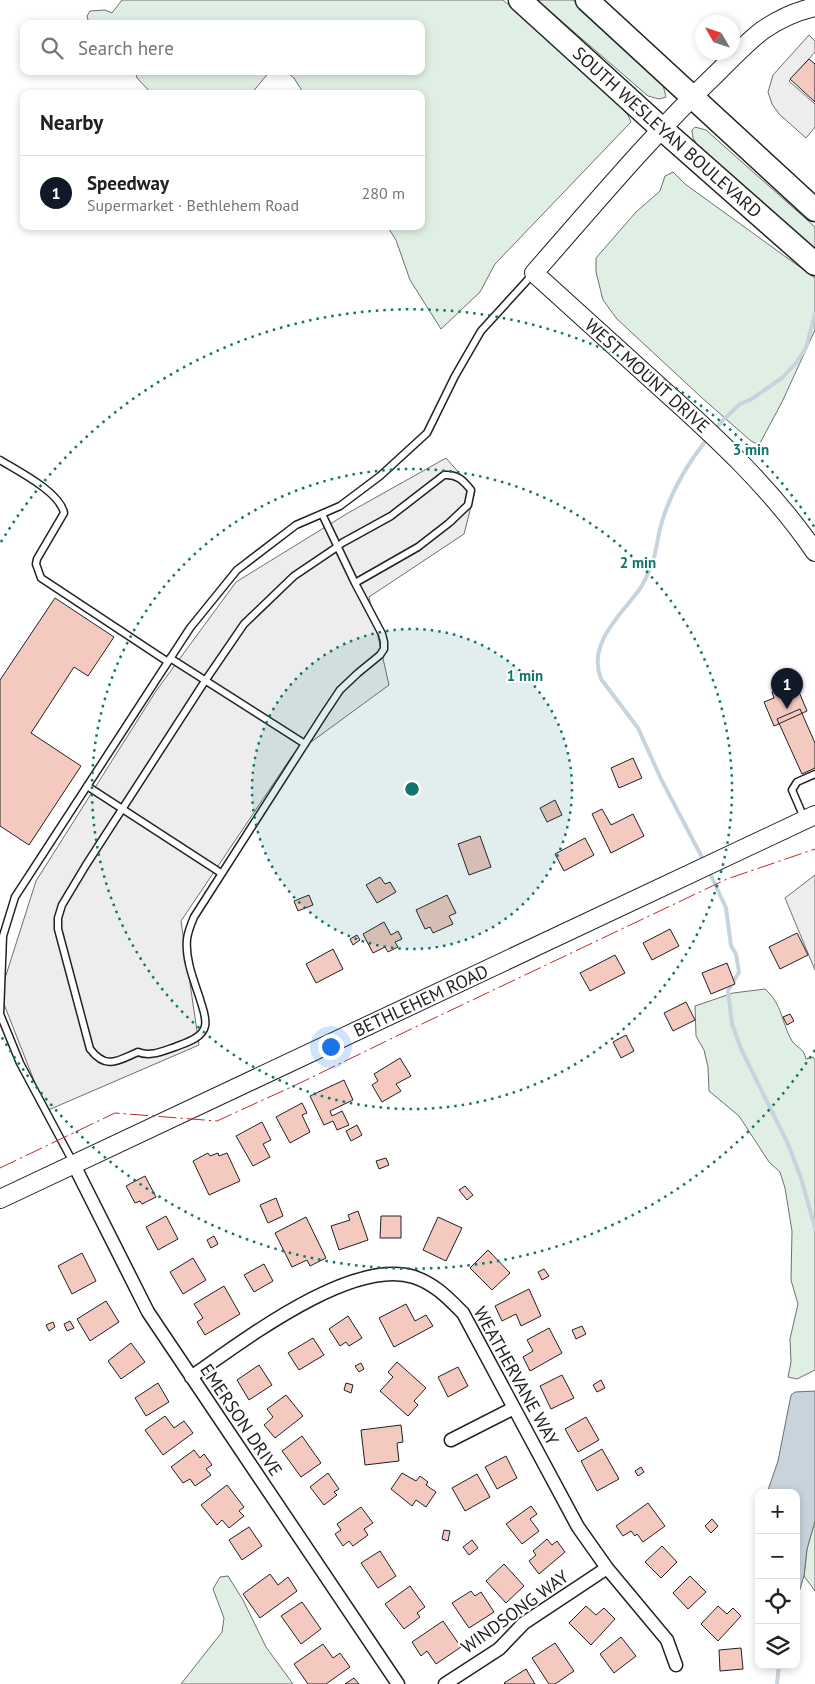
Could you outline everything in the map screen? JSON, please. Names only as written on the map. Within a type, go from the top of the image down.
[{"type":"highway","name":"SOUTH WESLEYAN BOULEVARD","points":[[520,0],[815,264]]},
{"type":"highway","points":[[588,0],[815,210]]},
{"type":"main road","points":[[534,273],[693,96],[764,30],[785,17],[815,7]]},
{"type":"main road","name":"WEST MOUNT DRIVE","points":[[534,273],[731,452],[775,499],[815,552]]},
{"type":"main road","name":"BETHLEHEM ROAD","points":[[0,1199],[810,818]]},
{"type":"street","name":"EMERSON DRIVE","points":[[74,1165],[148,1312],[398,1684]]},
{"type":"street","name":"WEATHERVANE WAY","points":[[191,1377],[298,1307],[335,1288],[374,1275],[394,1274],[413,1277],[430,1284],[444,1294],[463,1313],[578,1528],[606,1568],[667,1640],[676,1665]]},
{"type":"street","points":[[451,1440],[514,1408]]},
{"type":"street","name":"WINDSONG WAY","points":[[445,1684],[499,1649],[524,1623],[606,1568]]},
{"type":"lane","points":[[814,0],[815,7]]},
{"type":"lane","points":[[74,1165],[20,1063],[0,1014],[2,936],[15,897],[190,628],[237,570],[296,525],[340,506],[380,476],[428,433],[455,376],[481,331],[534,273]]},
{"type":"lane","points":[[0,460],[46,490],[63,507],[64,513],[37,559],[36,564],[41,578],[305,744]]},
{"type":"lane","points":[[322,514],[337,547],[354,584],[382,634],[384,649],[380,655],[340,690],[221,872],[194,917],[187,940],[192,976],[204,1014],[205,1026],[202,1032],[194,1039],[159,1052],[146,1055],[138,1052],[114,1061],[105,1062],[97,1058],[90,1049],[79,1011],[61,945],[58,918],[62,905],[205,681],[244,624],[294,576],[337,547],[391,516],[444,475],[452,475],[459,478],[471,490],[468,505],[418,548],[354,584]]},
{"type":"lane","points":[[810,818],[792,790],[797,782],[815,774]]},
{"type":"lane","points":[[87,786],[221,872]]},
{"type":"green space","points":[[122,0],[503,0],[575,61],[628,115],[631,122],[495,264],[480,292],[441,329],[410,280],[396,240],[390,230],[425,230],[425,90],[302,90],[290,75],[425,75],[425,20],[88,20],[87,16],[90,11],[105,10],[112,13]]},
{"type":"green space","points":[[537,0],[573,0],[627,44],[663,85],[666,97],[659,99],[648,96]]},
{"type":"green space","points":[[136,75],[267,75],[254,90],[148,90]]},
{"type":"green space","points":[[695,127],[706,130],[815,227],[815,253],[701,151],[693,138],[692,130]]},
{"type":"green space","points":[[673,172],[685,184],[815,278],[815,330],[782,402],[759,445],[751,441],[701,397],[617,319],[603,300],[596,272],[596,258],[636,212],[660,191],[665,176]]},
{"type":"green space","points":[[765,989],[779,1007],[788,1034],[794,1044],[802,1050],[806,1059],[813,1057],[815,1060],[815,1370],[797,1379],[788,1377],[791,1362],[790,1339],[798,1304],[791,1280],[792,1231],[785,1188],[780,1172],[769,1162],[739,1116],[709,1091],[708,1067],[704,1050],[696,1036],[695,1006],[733,993]]},
{"type":"green space","points":[[815,1521],[815,1591],[804,1576],[807,1549]]},
{"type":"green space","points":[[228,1576],[243,1600],[266,1647],[293,1684],[181,1684],[222,1632],[224,1618],[213,1589],[220,1577]]},
{"type":"shaded area","points":[[809,35],[815,41],[815,52],[789,81],[815,104],[815,127],[806,138],[779,114],[772,104],[768,92],[773,75]]},
{"type":"shaded area","points":[[446,458],[475,491],[464,534],[369,597],[389,685],[292,756],[181,921],[199,1045],[46,1111],[0,994],[36,881],[156,691],[236,582],[348,513]]},
{"type":"shaded area","points":[[815,875],[815,970],[785,898]]},
{"type":"shaded area","points":[[815,1391],[815,1521],[807,1549],[804,1576],[800,1589],[800,1489],[768,1489],[778,1461],[791,1395],[795,1392]]},
{"type":"building","points":[[809,59],[815,64],[815,102],[790,79]]},
{"type":"building","points":[[55,598],[114,637],[88,676],[74,667],[31,733],[81,766],[29,845],[0,826],[0,680]]},
{"type":"building","points":[[783,687],[785,693],[797,687],[807,711],[774,726],[764,702],[774,698],[772,692]]},
{"type":"building","points":[[800,709],[815,743],[815,768],[802,774],[777,719]]},
{"type":"building","points":[[633,758],[642,778],[619,788],[611,768]]},
{"type":"building","points":[[555,800],[562,815],[547,822],[540,808]]},
{"type":"building","points":[[602,809],[611,825],[633,814],[644,836],[611,853],[592,814]]},
{"type":"building","points":[[480,836],[491,867],[469,875],[458,844]]},
{"type":"building","points":[[585,838],[594,855],[564,871],[555,854]]},
{"type":"building","points":[[380,877],[385,884],[390,882],[396,892],[377,903],[366,885]]},
{"type":"building","points":[[309,895],[313,905],[298,911],[294,901]]},
{"type":"building","points":[[447,895],[456,913],[449,916],[453,924],[433,933],[430,927],[425,929],[416,910]]},
{"type":"building","points":[[384,922],[391,935],[398,931],[402,939],[395,942],[398,947],[388,952],[385,947],[373,953],[363,934]]},
{"type":"building","points":[[670,929],[679,946],[652,960],[643,943]]},
{"type":"building","points":[[797,933],[808,955],[780,969],[769,947]]},
{"type":"building","points":[[357,935],[360,940],[353,945],[350,939]]},
{"type":"building","points":[[333,949],[343,969],[316,983],[306,964]]},
{"type":"building","points":[[615,955],[625,973],[590,991],[580,973]]},
{"type":"building","points":[[727,963],[735,984],[711,994],[702,973]]},
{"type":"building","points":[[686,1002],[695,1020],[673,1031],[664,1013]]},
{"type":"building","points":[[790,1014],[794,1021],[787,1025],[783,1017]]},
{"type":"building","points":[[626,1035],[634,1051],[621,1058],[613,1042]]},
{"type":"building","points":[[400,1058],[411,1076],[396,1084],[401,1091],[382,1102],[372,1085],[378,1081],[374,1074]]},
{"type":"building","points":[[344,1080],[353,1100],[330,1111],[332,1116],[342,1111],[349,1125],[337,1130],[333,1121],[324,1125],[310,1096]]},
{"type":"building","points":[[302,1103],[307,1113],[302,1115],[310,1132],[290,1143],[276,1117]]},
{"type":"building","points":[[262,1122],[271,1140],[263,1144],[270,1157],[253,1166],[236,1136]]},
{"type":"building","points":[[357,1125],[362,1135],[351,1141],[346,1131]]},
{"type":"building","points":[[208,1153],[210,1156],[218,1153],[219,1156],[227,1153],[240,1181],[209,1195],[193,1161]]},
{"type":"building","points":[[386,1158],[389,1165],[379,1169],[376,1161]]},
{"type":"building","points":[[145,1176],[156,1197],[142,1204],[140,1201],[135,1203],[126,1186]]},
{"type":"building","points":[[465,1186],[473,1195],[467,1200],[459,1190]]},
{"type":"building","points":[[276,1198],[283,1216],[268,1223],[260,1205]]},
{"type":"building","points":[[358,1211],[368,1240],[339,1250],[331,1226],[350,1220],[348,1215]]},
{"type":"building","points":[[166,1216],[178,1239],[158,1250],[146,1227]]},
{"type":"building","points":[[381,1216],[401,1216],[401,1238],[380,1238]]},
{"type":"building","points":[[306,1217],[326,1258],[310,1266],[307,1260],[292,1267],[275,1233]]},
{"type":"building","points":[[438,1217],[462,1228],[446,1261],[423,1250]]},
{"type":"building","points":[[214,1236],[218,1244],[211,1248],[207,1240]]},
{"type":"building","points":[[488,1250],[510,1273],[492,1290],[470,1268]]},
{"type":"building","points":[[82,1253],[96,1281],[72,1294],[58,1266]]},
{"type":"building","points":[[193,1258],[206,1280],[183,1294],[170,1272]]},
{"type":"building","points":[[264,1264],[273,1281],[254,1292],[244,1275]]},
{"type":"building","points":[[544,1269],[549,1276],[542,1280],[538,1272]]},
{"type":"building","points":[[224,1286],[240,1314],[205,1335],[197,1322],[203,1318],[194,1304]]},
{"type":"building","points":[[529,1289],[541,1316],[521,1326],[516,1314],[502,1321],[495,1306]]},
{"type":"building","points":[[106,1301],[119,1322],[90,1341],[77,1319]]},
{"type":"building","points":[[406,1304],[415,1321],[426,1315],[433,1326],[394,1347],[379,1318]]},
{"type":"building","points":[[348,1316],[362,1338],[349,1346],[346,1342],[340,1346],[329,1329]]},
{"type":"building","points":[[70,1321],[74,1328],[67,1331],[64,1324]]},
{"type":"building","points":[[53,1322],[55,1327],[49,1331],[46,1325]]},
{"type":"building","points":[[582,1326],[586,1334],[576,1339],[572,1330]]},
{"type":"building","points":[[549,1328],[562,1353],[530,1371],[523,1357],[533,1351],[527,1340]]},
{"type":"building","points":[[313,1338],[324,1355],[299,1370],[288,1353]]},
{"type":"building","points":[[131,1343],[145,1362],[121,1379],[108,1361]]},
{"type":"building","points":[[397,1362],[426,1388],[414,1401],[418,1405],[408,1416],[380,1391],[393,1377],[388,1372]]},
{"type":"building","points":[[361,1363],[364,1369],[359,1372],[355,1366]]},
{"type":"building","points":[[259,1365],[272,1385],[249,1400],[237,1380]]},
{"type":"building","points":[[458,1367],[468,1386],[448,1397],[438,1377]]},
{"type":"building","points":[[562,1375],[574,1398],[551,1409],[540,1386]]},
{"type":"building","points":[[601,1380],[605,1388],[597,1392],[593,1385]]},
{"type":"building","points":[[158,1383],[169,1402],[146,1416],[135,1398]]},
{"type":"building","points":[[346,1383],[353,1385],[351,1393],[344,1390]]},
{"type":"building","points":[[286,1395],[303,1416],[275,1438],[264,1425],[273,1417],[267,1409]]},
{"type":"building","points":[[165,1416],[174,1428],[184,1421],[193,1433],[163,1455],[145,1430]]},
{"type":"building","points":[[586,1417],[599,1440],[578,1452],[565,1429]]},
{"type":"building","points":[[401,1425],[403,1442],[397,1443],[399,1461],[365,1465],[361,1430]]},
{"type":"building","points":[[302,1436],[321,1463],[301,1477],[282,1451]]},
{"type":"building","points":[[602,1449],[619,1479],[597,1491],[581,1461]]},
{"type":"building","points":[[194,1450],[200,1458],[204,1454],[212,1465],[206,1469],[211,1475],[195,1486],[190,1479],[183,1483],[171,1467]]},
{"type":"building","points":[[506,1456],[517,1478],[497,1489],[485,1467]]},
{"type":"building","points":[[641,1467],[644,1472],[638,1476],[635,1471]]},
{"type":"building","points":[[328,1473],[339,1489],[334,1492],[337,1495],[324,1505],[310,1487]]},
{"type":"building","points":[[402,1473],[416,1481],[420,1476],[428,1482],[426,1485],[436,1492],[426,1507],[416,1500],[412,1506],[391,1489]]},
{"type":"building","points":[[477,1474],[490,1497],[465,1511],[452,1488]]},
{"type":"building","points":[[227,1485],[244,1507],[239,1511],[244,1516],[229,1528],[222,1520],[217,1525],[201,1505]]},
{"type":"building","points":[[648,1503],[665,1526],[643,1542],[637,1534],[635,1536],[631,1531],[623,1536],[616,1526]]},
{"type":"building","points":[[531,1506],[537,1514],[530,1519],[539,1531],[522,1544],[506,1524]]},
{"type":"building","points":[[361,1507],[373,1523],[364,1529],[368,1535],[353,1546],[349,1541],[343,1546],[335,1534],[341,1530],[337,1524]]},
{"type":"building","points":[[712,1519],[718,1526],[711,1533],[705,1526]]},
{"type":"building","points":[[249,1527],[262,1546],[242,1560],[229,1540]]},
{"type":"building","points":[[444,1530],[450,1531],[448,1541],[442,1539]]},
{"type":"building","points":[[547,1539],[552,1545],[557,1541],[565,1552],[539,1574],[529,1561],[536,1555],[533,1551]]},
{"type":"building","points":[[472,1540],[478,1548],[469,1555],[463,1547]]},
{"type":"building","points":[[662,1546],[677,1562],[661,1578],[645,1562]]},
{"type":"building","points":[[380,1551],[396,1576],[378,1588],[361,1563]]},
{"type":"building","points":[[504,1564],[524,1586],[506,1603],[486,1581]]},
{"type":"building","points":[[270,1574],[278,1585],[288,1577],[297,1591],[260,1618],[243,1594]]},
{"type":"building","points":[[690,1576],[706,1592],[688,1609],[673,1593]]},
{"type":"building","points":[[410,1586],[425,1607],[417,1613],[420,1617],[404,1629],[385,1604]]},
{"type":"building","points":[[471,1591],[475,1596],[481,1592],[494,1612],[469,1628],[452,1603]]},
{"type":"building","points":[[302,1602],[321,1629],[301,1644],[281,1616]]},
{"type":"building","points":[[586,1606],[596,1615],[604,1608],[615,1619],[591,1645],[569,1623]]},
{"type":"building","points":[[718,1606],[727,1614],[733,1608],[741,1616],[718,1641],[701,1624]]},
{"type":"building","points":[[443,1621],[461,1647],[436,1664],[427,1651],[421,1656],[412,1642]]},
{"type":"building","points":[[621,1637],[636,1656],[614,1673],[600,1654]]},
{"type":"building","points":[[555,1643],[574,1671],[555,1684],[549,1684],[532,1658]]},
{"type":"building","points":[[323,1644],[333,1658],[340,1653],[350,1667],[326,1684],[308,1684],[294,1664]]},
{"type":"building","points":[[741,1648],[743,1669],[720,1671],[719,1650]]},
{"type":"building","points":[[526,1669],[535,1684],[504,1683]]},
{"type":"building","points":[[354,1678],[359,1684],[345,1684]]},
{"type":"waterway","points":[[714,431],[740,404],[750,400],[782,378],[796,363],[806,348],[815,314]]},
{"type":"waterway","points":[[705,863],[661,779],[638,728],[601,679],[598,654],[608,631],[639,590],[649,572],[655,556],[661,525],[674,490],[693,458],[708,438]]},
{"type":"waterway","points":[[709,871],[726,908],[731,946],[736,954],[739,972],[728,991],[732,1024],[742,1051],[788,1144],[801,1178],[815,1228]]},
{"type":"waterway","points":[[777,1684],[779,1669]]},
{"type":"power","points":[[0,1168],[115,1113],[217,1121],[727,879],[815,849]]},
{"type":"place","name":"Speedway","points":[[787,709]]}]
